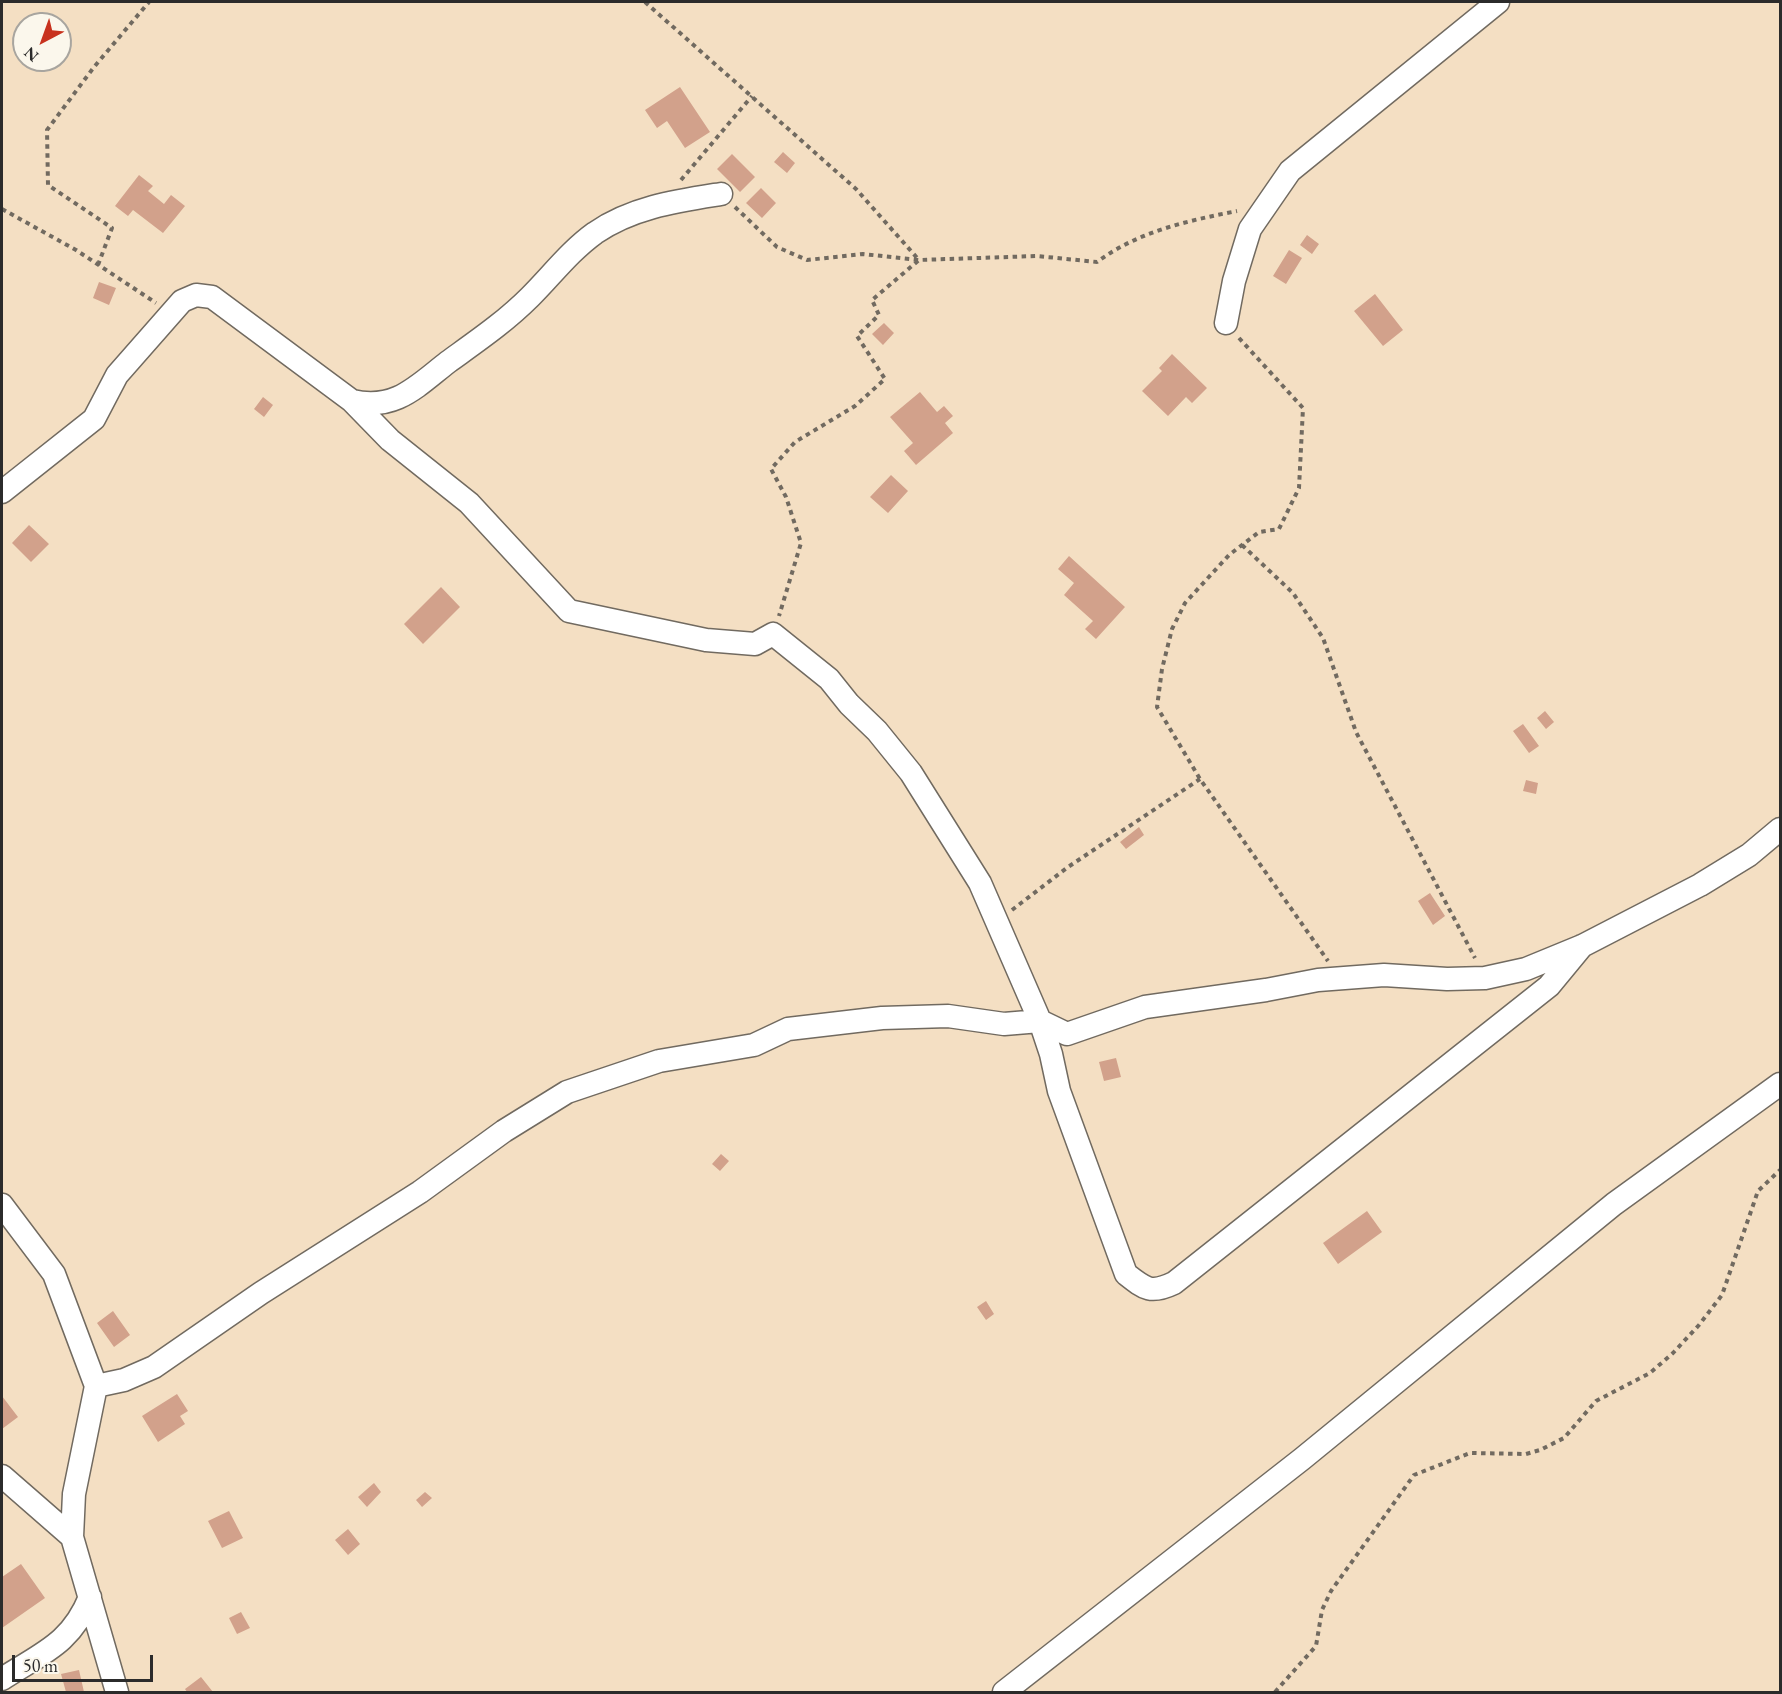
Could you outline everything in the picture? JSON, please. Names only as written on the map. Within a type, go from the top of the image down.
[{"type":"street","points":[[1227,323],[1234,281],[1250,229],[1290,171],[1498,2]]},
{"type":"street","points":[[352,401],[371,405],[390,402],[408,393],[504,321],[574,249],[615,221],[661,204],[721,194]]},
{"type":"street","points":[[2,492],[93,418],[117,375],[170,312],[182,301],[196,295],[212,297],[352,401],[390,440],[469,503],[569,611],[706,640],[755,644],[773,634],[829,679],[910,773],[980,883],[1040,1021],[1051,1054],[1059,1091],[1126,1274],[1143,1287],[1159,1290],[1174,1283],[1549,986],[1582,946]]},
{"type":"street","points":[[96,1386],[124,1380],[154,1367],[261,1293],[420,1192],[504,1131],[567,1092],[659,1061],[754,1045],[788,1029],[882,1018],[948,1016],[1004,1024],[1040,1021],[1067,1034],[1145,1007],[1340,978],[1384,975],[1448,979],[1485,978],[1526,969],[1582,946],[1700,885],[1749,855],[1780,829]]},
{"type":"street","points":[[1004,1692],[1302,1459],[1614,1204],[1780,1084]]},
{"type":"street","points":[[2,1205],[54,1274],[96,1386],[74,1494],[72,1537],[117,1692]]},
{"type":"street","points":[[2,1476],[72,1537]]},
{"type":"street","points":[[2,1679],[60,1642],[73,1630],[90,1597]]},
{"type":"path","points":[[98,265],[112,228],[48,185],[47,130],[93,68],[149,2]]},
{"type":"path","points":[[645,2],[856,189],[919,260]]},
{"type":"path","points":[[661,204],[752,96]]},
{"type":"path","points":[[721,194],[777,247],[807,260],[864,254],[919,260],[1037,256],[1097,262],[1119,245],[1175,223],[1268,204]]},
{"type":"path","points":[[2,209],[98,265],[170,312]]},
{"type":"path","points":[[773,634],[791,583],[801,543],[786,497],[771,469],[795,441],[855,406],[885,379],[857,336],[879,315],[873,300],[919,260]]},
{"type":"path","points":[[1227,323],[1303,408],[1299,488],[1279,529],[1259,532],[1242,545],[1185,603],[1172,629],[1162,669],[1158,706],[1200,779],[1340,978]]},
{"type":"path","points":[[1242,545],[1293,593],[1323,638],[1356,732],[1485,978]]},
{"type":"path","points":[[997,922],[1068,867],[1200,779]]},
{"type":"path","points":[[1275,1692],[1316,1646],[1322,1610],[1331,1592],[1414,1475],[1470,1453],[1526,1454],[1540,1450],[1564,1438],[1596,1401],[1650,1373],[1699,1325],[1722,1295],[1758,1191],[1780,1170]]},
{"type":"building","points":[[680,87],[710,132],[685,148],[667,121],[657,128],[645,110]]},
{"type":"building","points":[[783,152],[795,163],[787,173],[774,162]]},
{"type":"building","points":[[732,154],[755,177],[740,192],[717,169]]},
{"type":"building","points":[[139,175],[153,186],[148,191],[164,204],[171,195],[185,206],[163,233],[133,210],[128,216],[115,206]]},
{"type":"building","points":[[761,188],[776,203],[762,218],[746,203]]},
{"type":"building","points":[[1307,235],[1319,244],[1312,254],[1300,245]]},
{"type":"building","points":[[1289,250],[1302,258],[1286,284],[1273,276]]},
{"type":"building","points":[[99,282],[116,288],[109,305],[93,298]]},
{"type":"building","points":[[1375,294],[1403,330],[1383,346],[1354,311]]},
{"type":"building","points":[[884,323],[894,333],[883,345],[872,334]]},
{"type":"building","points":[[1172,354],[1207,388],[1192,403],[1186,397],[1168,416],[1142,391],[1162,371],[1159,368]]},
{"type":"building","points":[[920,392],[937,412],[944,406],[953,416],[945,423],[953,433],[916,465],[904,451],[913,443],[890,417]]},
{"type":"building","points":[[263,397],[273,405],[264,417],[254,409]]},
{"type":"building","points":[[891,475],[908,491],[888,513],[870,497]]},
{"type":"building","points":[[29,525],[49,544],[31,562],[12,543]]},
{"type":"building","points":[[1069,556],[1125,607],[1096,639],[1085,629],[1093,621],[1064,595],[1074,583],[1058,569]]},
{"type":"building","points":[[441,587],[460,607],[423,644],[404,624]]},
{"type":"building","points":[[1545,711],[1554,722],[1546,729],[1537,718]]},
{"type":"building","points":[[1523,724],[1539,746],[1529,753],[1513,731]]},
{"type":"building","points":[[1526,780],[1538,783],[1536,794],[1523,791]]},
{"type":"building","points":[[1139,827],[1144,835],[1126,849],[1120,842]]},
{"type":"building","points":[[1430,893],[1445,916],[1433,925],[1418,901]]},
{"type":"building","points":[[1116,1058],[1121,1077],[1104,1081],[1099,1062]]},
{"type":"building","points":[[721,1154],[729,1161],[720,1171],[712,1164]]},
{"type":"building","points":[[1367,1211],[1382,1232],[1338,1264],[1323,1243]]},
{"type":"building","points":[[986,1301],[994,1314],[986,1320],[977,1307]]},
{"type":"building","points":[[113,1311],[130,1335],[114,1347],[97,1323]]},
{"type":"building","points":[[177,1394],[188,1411],[180,1416],[185,1424],[158,1442],[142,1416]]},
{"type":"building","points":[[2,1396],[18,1417],[2,1429]]},
{"type":"building","points":[[374,1483],[381,1492],[367,1507],[358,1497]]},
{"type":"building","points":[[425,1492],[432,1498],[422,1507],[416,1500]]},
{"type":"building","points":[[229,1511],[243,1538],[222,1548],[208,1521]]},
{"type":"building","points":[[348,1529],[360,1544],[348,1555],[335,1540]]},
{"type":"building","points":[[21,1564],[45,1598],[2,1628],[2,1577]]},
{"type":"building","points":[[241,1612],[250,1628],[237,1634],[229,1618]]},
{"type":"building","points":[[79,1670],[84,1692],[66,1692],[61,1674]]},
{"type":"building","points":[[201,1677],[213,1692],[187,1692],[185,1689]]}]
